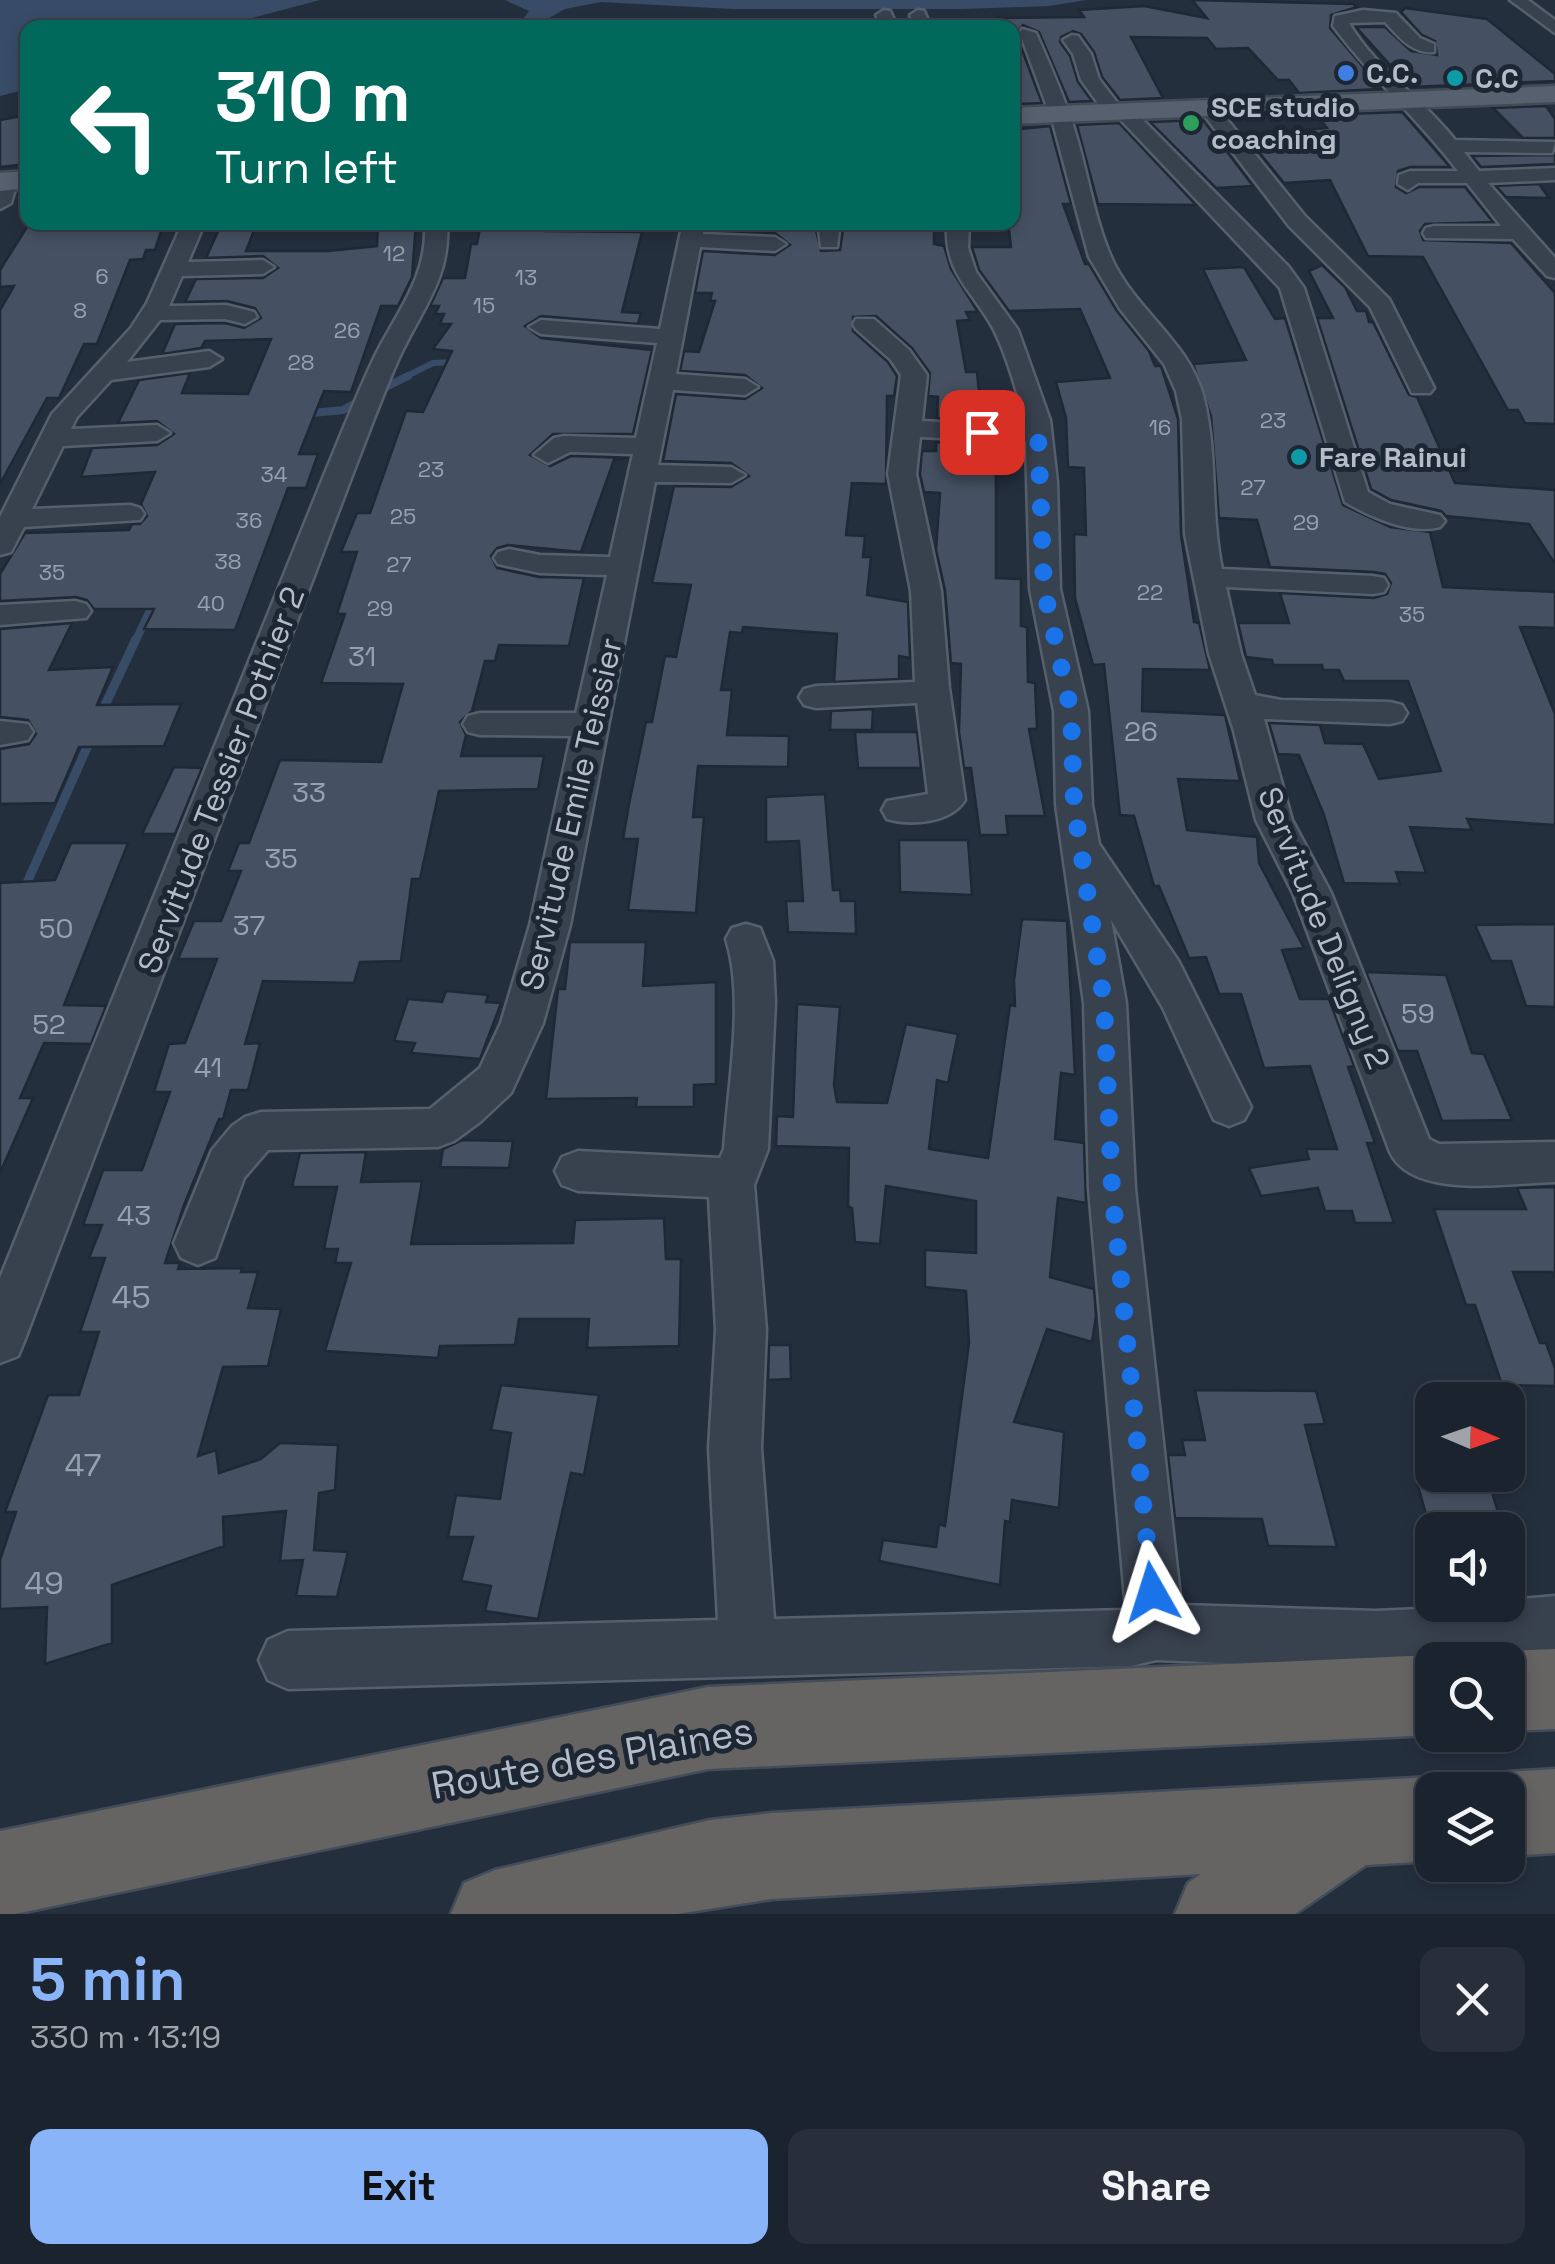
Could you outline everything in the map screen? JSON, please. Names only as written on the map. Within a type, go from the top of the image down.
[{"type":"highway","points":[[1525,1690],[1555,1689]]},
{"type":"highway","name":"Route des Plaines","points":[[0,1874],[708,1728],[1415,1696]]},
{"type":"highway","points":[[1525,1813],[1555,1811]]},
{"type":"highway","points":[[495,1914],[710,1862],[1392,1821]]},
{"type":"highway","points":[[1219,1914],[1392,1821]]},
{"type":"main road","points":[[1020,116],[1555,94]]},
{"type":"street","points":[[1518,0],[1555,28]]},
{"type":"street","points":[[1428,48],[1409,38],[1397,20],[1380,15],[1341,20],[1389,83],[1411,101],[1515,230],[1551,262]]},
{"type":"street","name":"Servitude Deligny 2","points":[[1028,32],[1060,116],[1100,257],[1128,304],[1176,362],[1189,391],[1196,419],[1200,534],[1225,654],[1274,820],[1312,894],[1412,1152],[1434,1164],[1555,1162]]},
{"type":"street","points":[[1072,40],[1082,54],[1090,80],[1280,271],[1292,288],[1355,496],[1381,511],[1430,520]]},
{"type":"street","points":[[1093,40],[1121,114]]},
{"type":"street","points":[[1210,111],[1297,221],[1381,304],[1421,388]]},
{"type":"street","points":[[1412,157],[1552,146]]},
{"type":"street","points":[[1408,184],[1406,179],[1410,178],[1555,174]]},
{"type":"street","points":[[7,532],[65,414],[141,332],[190,230]]},
{"type":"street","name":"Servitude Tessier Pothier 2","points":[[0,1339],[388,354],[433,277],[437,230]]},
{"type":"street","points":[[958,230],[957,248],[965,272],[1006,330],[1038,434],[1044,589],[1071,711],[1074,805],[1104,1002],[1112,1189],[1156,1632]]},
{"type":"street","points":[[1442,230],[1515,230]]},
{"type":"street","points":[[692,231],[764,241]]},
{"type":"street","name":"Servitude Emile Teissier","points":[[198,1243],[233,1153],[243,1139],[260,1131],[438,1128],[496,1080],[522,1023],[550,926],[692,231]]},
{"type":"street","points":[[173,268],[262,267]]},
{"type":"street","points":[[152,312],[226,312],[245,316]]},
{"type":"street","points":[[865,324],[900,355],[914,375],[902,474],[926,591],[932,688],[947,800],[932,807],[900,810]]},
{"type":"street","points":[[541,328],[670,336]]},
{"type":"street","points":[[103,373],[209,359]]},
{"type":"street","points":[[659,380],[746,387]]},
{"type":"street","points":[[908,428],[1038,434]]},
{"type":"street","points":[[53,438],[157,434]]},
{"type":"street","points":[[548,456],[564,444],[732,474]]},
{"type":"street","points":[[7,532],[130,514]]},
{"type":"street","points":[[510,558],[540,564],[626,566]]},
{"type":"street","points":[[1207,577],[1372,584]]},
{"type":"street","points":[[0,614],[75,611]]},
{"type":"street","points":[[816,697],[906,695],[932,688]]},
{"type":"street","points":[[1242,703],[1281,711],[1390,713]]},
{"type":"street","points":[[480,724],[591,725]]},
{"type":"street","points":[[1081,847],[1166,969],[1229,1106]]},
{"type":"street","points":[[746,939],[752,961],[754,1002],[746,1150],[732,1185],[741,1330],[735,1448],[748,1648]]},
{"type":"street","points":[[578,1171],[716,1177],[732,1185]]},
{"type":"street","points":[[288,1660],[1131,1638],[1156,1632],[1376,1640],[1555,1624]]},
{"type":"water","points":[[0,0],[320,0],[244,20],[20,20],[20,91],[0,96]]},
{"type":"water","points":[[505,0],[1086,0],[1049,6],[963,9],[733,9],[601,2],[565,9],[545,20],[522,20],[529,11]]},
{"type":"building","points":[[1192,0],[1353,4],[1357,7],[1331,15],[1330,28],[1382,89],[1299,93],[1289,80],[1278,80],[1248,48],[1216,49],[1207,38],[1131,37],[1163,98],[1120,100],[1102,77],[1094,52],[1081,34],[1073,31],[1061,37],[1060,42],[1070,56],[1078,82],[1092,101],[1069,102],[1039,32],[1023,25],[1020,29],[1020,20],[997,18],[1084,17],[1079,10],[1144,6],[1207,18]]},
{"type":"building","points":[[1405,8],[1487,19],[1555,74],[1555,81],[1410,87],[1356,27],[1385,27],[1411,51],[1437,55],[1435,41],[1422,35],[1401,12]]},
{"type":"building","points":[[1020,45],[1042,103],[1020,104]]},
{"type":"building","points":[[1546,106],[1555,119],[1555,138],[1523,138],[1493,108]]},
{"type":"building","points":[[1402,112],[1450,167],[1410,167],[1398,171],[1396,187],[1406,193],[1419,187],[1465,187],[1493,222],[1425,224],[1420,231],[1423,240],[1511,243],[1555,293],[1555,424],[1525,423],[1518,410],[1508,410],[1423,257],[1368,256],[1330,180],[1284,183],[1245,135],[1327,128],[1317,115]]},
{"type":"building","points":[[20,116],[20,165],[0,167],[0,120]]},
{"type":"building","points":[[1203,120],[1253,186],[1216,188],[1150,122]]},
{"type":"building","points":[[1119,123],[1196,205],[1098,204],[1077,125]]},
{"type":"building","points":[[1050,126],[1071,204],[1063,204],[1085,264],[1089,264],[1117,311],[1149,351],[1155,366],[1161,366],[1178,419],[1181,535],[1194,622],[1199,623],[1210,670],[1143,669],[1142,711],[1225,715],[1240,781],[1178,779],[1187,830],[1257,837],[1259,863],[1304,948],[1282,950],[1300,999],[1329,999],[1354,1066],[1348,1067],[1375,1143],[1367,1143],[1394,1223],[1355,1223],[1352,1211],[1325,1211],[1318,1188],[1261,1196],[1249,1168],[1309,1159],[1306,1149],[1337,1149],[1310,1066],[1264,1068],[1241,994],[1219,994],[1206,957],[1189,958],[1159,886],[1154,886],[1134,816],[1120,815],[1104,664],[1093,665],[1075,598],[1074,534],[1086,535],[1084,468],[1068,467],[1066,418],[1056,382],[1110,378],[1080,309],[1009,311],[979,270],[972,247],[1011,247],[1009,230],[1020,230],[1020,129]]},
{"type":"building","points":[[1555,155],[1555,164],[1481,167],[1472,156]]},
{"type":"building","points":[[1539,184],[1549,198],[1506,197],[1496,186]]},
{"type":"building","points":[[25,230],[161,230],[155,250],[146,250],[143,259],[130,260],[97,344],[84,344],[59,398],[47,398],[0,484],[0,310],[14,286],[0,287],[0,270]]},
{"type":"building","points":[[219,230],[254,230],[246,251],[328,251],[377,246],[378,230],[415,230],[412,277],[398,306],[381,306],[351,392],[324,391],[299,454],[318,454],[306,488],[288,488],[235,630],[144,629],[154,609],[94,609],[87,600],[76,597],[0,601],[0,574],[25,533],[129,530],[147,516],[141,504],[155,472],[81,477],[92,448],[157,445],[174,434],[157,421],[118,423],[139,380],[190,373],[182,393],[248,394],[271,339],[205,341],[201,348],[162,354],[175,324],[225,323],[244,328],[261,318],[255,308],[227,301],[185,302],[196,279],[263,278],[278,268],[263,256],[206,258]]},
{"type":"building","points":[[480,230],[642,232],[622,312],[641,313],[638,324],[541,316],[525,326],[541,338],[652,350],[633,434],[553,434],[530,455],[550,466],[571,456],[628,458],[614,460],[581,552],[508,545],[497,548],[491,556],[497,568],[539,577],[584,578],[569,646],[499,645],[495,661],[485,661],[472,711],[460,722],[466,735],[461,756],[544,756],[538,789],[439,791],[420,879],[412,879],[401,961],[360,962],[354,983],[263,981],[245,1044],[260,1043],[248,1090],[231,1090],[165,1263],[180,1263],[178,1269],[242,1268],[241,1272],[258,1272],[248,1308],[281,1309],[268,1366],[223,1367],[198,1456],[216,1450],[219,1473],[261,1459],[280,1443],[338,1445],[335,1490],[319,1493],[314,1550],[348,1552],[337,1597],[296,1596],[303,1560],[280,1561],[286,1511],[223,1517],[224,1546],[112,1585],[112,1643],[45,1664],[47,1607],[0,1609],[0,1560],[16,1512],[5,1512],[48,1395],[79,1395],[99,1332],[80,1332],[105,1258],[89,1258],[102,1225],[83,1225],[103,1170],[142,1170],[170,1092],[154,1092],[169,1044],[185,1043],[217,959],[178,959],[194,921],[221,921],[241,871],[228,871],[239,843],[249,843],[280,760],[381,762],[403,684],[321,683],[345,614],[337,614],[357,552],[341,552],[357,513],[370,513],[406,411],[423,412],[452,351],[433,349],[451,324],[440,324],[444,314],[435,314],[439,306],[430,306],[443,278],[465,278],[471,244],[477,244]]},
{"type":"building","points":[[707,230],[816,230],[821,251],[840,250],[843,230],[934,230],[934,244],[944,246],[951,269],[978,312],[966,312],[970,320],[957,321],[966,372],[977,372],[980,403],[988,404],[989,421],[937,418],[938,397],[928,396],[930,373],[912,348],[876,316],[853,317],[853,331],[888,362],[897,376],[894,396],[887,396],[886,484],[852,483],[846,535],[865,536],[863,557],[871,557],[867,595],[908,602],[910,658],[899,656],[899,679],[834,682],[837,634],[743,627],[742,633],[730,632],[721,690],[732,690],[727,735],[789,736],[788,767],[698,766],[693,817],[704,817],[696,913],[628,910],[638,839],[623,839],[629,804],[646,722],[652,722],[665,656],[676,657],[691,585],[652,583],[674,486],[731,487],[749,476],[731,463],[663,461],[676,394],[745,399],[762,388],[745,375],[680,371],[684,351],[699,352],[715,301],[710,301],[712,293],[695,293],[703,251],[775,255],[790,245],[775,233]]},
{"type":"building","points":[[1322,265],[1345,287],[1357,311],[1366,311],[1369,322],[1373,322],[1409,395],[1417,397],[1455,483],[1555,490],[1555,564],[1529,524],[1446,516],[1441,511],[1391,500],[1371,489],[1317,318],[1333,318],[1309,271]]},
{"type":"building","points":[[1244,267],[1275,319],[1285,318],[1343,505],[1390,527],[1430,532],[1443,587],[1555,592],[1555,628],[1520,627],[1555,714],[1555,825],[1467,819],[1472,830],[1410,827],[1426,873],[1396,872],[1400,884],[1344,883],[1324,815],[1299,755],[1278,754],[1269,723],[1320,725],[1325,743],[1363,744],[1379,779],[1441,771],[1408,681],[1344,681],[1339,670],[1323,670],[1322,665],[1273,665],[1272,660],[1246,657],[1238,623],[1289,623],[1280,593],[1374,598],[1387,594],[1391,583],[1385,574],[1374,572],[1270,567],[1257,520],[1219,518],[1211,416],[1193,364],[1246,360],[1203,269]]},
{"type":"building","points":[[936,442],[1009,445],[1009,473],[996,472],[996,578],[1021,579],[1021,626],[1027,627],[1028,682],[1035,683],[1037,729],[1029,729],[1045,816],[1006,816],[1008,835],[980,835],[971,768],[964,768],[959,732],[961,664],[951,663],[945,590],[936,550],[940,493],[924,492],[920,474],[922,451],[936,451]]},
{"type":"building","points":[[72,623],[49,670],[113,667],[97,705],[181,704],[164,746],[79,747],[55,803],[0,804],[0,749],[29,744],[36,734],[28,720],[0,717],[0,629]]},
{"type":"building","points":[[873,709],[872,730],[830,730],[831,711]]},
{"type":"building","points":[[855,732],[917,732],[921,768],[858,768]]},
{"type":"building","points":[[174,767],[202,768],[175,834],[142,834]]},
{"type":"building","points":[[825,794],[833,890],[840,890],[841,901],[855,901],[856,934],[788,932],[786,901],[803,901],[799,841],[766,842],[766,797]]},
{"type":"building","points":[[899,840],[968,840],[972,895],[900,892]]},
{"type":"building","points":[[71,843],[128,843],[64,1005],[106,1006],[91,1044],[44,1043],[20,1098],[33,1098],[0,1173],[0,883],[55,880]]},
{"type":"building","points":[[1022,919],[1067,921],[1075,1075],[1061,1073],[1055,1139],[1084,1143],[1086,1203],[1058,1198],[1050,1277],[1094,1289],[1096,1316],[1092,1342],[1047,1329],[1014,1422],[1064,1432],[1059,1508],[1012,1500],[1010,1522],[1005,1521],[1000,1585],[879,1561],[883,1540],[936,1547],[939,1524],[945,1526],[969,1343],[966,1291],[925,1287],[925,1250],[976,1253],[976,1201],[886,1186],[880,1244],[855,1242],[852,1208],[848,1206],[849,1148],[776,1146],[777,1116],[793,1117],[797,1004],[840,1007],[834,1085],[837,1102],[887,1103],[906,1024],[958,1034],[948,1083],[937,1080],[929,1149],[988,1158],[1010,1005],[1015,1006],[1014,980]]},
{"type":"building","points":[[1555,924],[1555,1007],[1526,1006],[1511,961],[1491,961],[1475,925]]},
{"type":"building","points":[[570,942],[646,942],[643,986],[716,982],[716,1084],[694,1085],[694,1107],[636,1107],[637,1098],[546,1099],[558,989],[565,989]]},
{"type":"building","points":[[1366,972],[1446,975],[1472,1053],[1484,1054],[1512,1120],[1442,1121],[1417,1051],[1398,1051]]},
{"type":"building","points":[[446,991],[488,995],[486,1002],[501,1003],[480,1059],[411,1053],[415,1043],[394,1041],[408,999],[442,1002]]},
{"type":"building","points":[[462,1140],[513,1141],[509,1168],[440,1167],[443,1149]]},
{"type":"building","points":[[366,1152],[361,1182],[422,1181],[411,1244],[573,1243],[575,1220],[664,1218],[666,1259],[681,1259],[679,1346],[587,1348],[589,1319],[519,1319],[515,1345],[440,1346],[438,1358],[325,1351],[351,1263],[335,1263],[338,1249],[324,1249],[337,1187],[292,1187],[300,1153]]},
{"type":"building","points":[[1555,1187],[1555,1278],[1552,1272],[1513,1272],[1540,1343],[1546,1343],[1555,1368],[1555,1386],[1501,1382],[1475,1305],[1466,1305],[1434,1209],[1526,1209],[1517,1188]]},
{"type":"building","points":[[769,1345],[790,1345],[791,1379],[768,1380]]},
{"type":"building","points":[[501,1385],[599,1395],[584,1475],[571,1473],[538,1619],[485,1611],[491,1586],[461,1581],[473,1537],[448,1537],[456,1495],[500,1499],[511,1433],[491,1430]]},
{"type":"building","points":[[1195,1390],[1316,1391],[1325,1424],[1305,1425],[1337,1547],[1268,1546],[1262,1519],[1175,1518],[1168,1455],[1185,1455],[1182,1440],[1205,1440]]},
{"type":"building","points":[[1420,1492],[1492,1492],[1498,1512],[1425,1512]]},
{"type":"waterway","points":[[557,230],[557,244]]},
{"type":"waterway","points":[[516,329],[548,320],[552,306]]},
{"type":"waterway","points":[[403,378],[433,363],[459,362]]},
{"type":"waterway","points":[[378,391],[408,376]]},
{"type":"waterway","points":[[303,414],[343,410],[363,399]]},
{"type":"waterway","points":[[135,642],[155,600]]},
{"type":"waterway","points":[[100,716],[136,639]]},
{"type":"waterway","points":[[22,894],[92,736]]},
{"type":"place","name":"C.C.","points":[[1346,73]]},
{"type":"place","name":"C.C","points":[[1455,78]]},
{"type":"place","name":"SCE studio coaching","points":[[1191,123]]},
{"type":"place","name":"Fare Rainui","points":[[1299,457]]},
{"type":"route","points":[[982,432],[1038,434],[1044,589],[1071,711],[1074,805],[1104,1002],[1112,1189],[1152,1592]]}]
